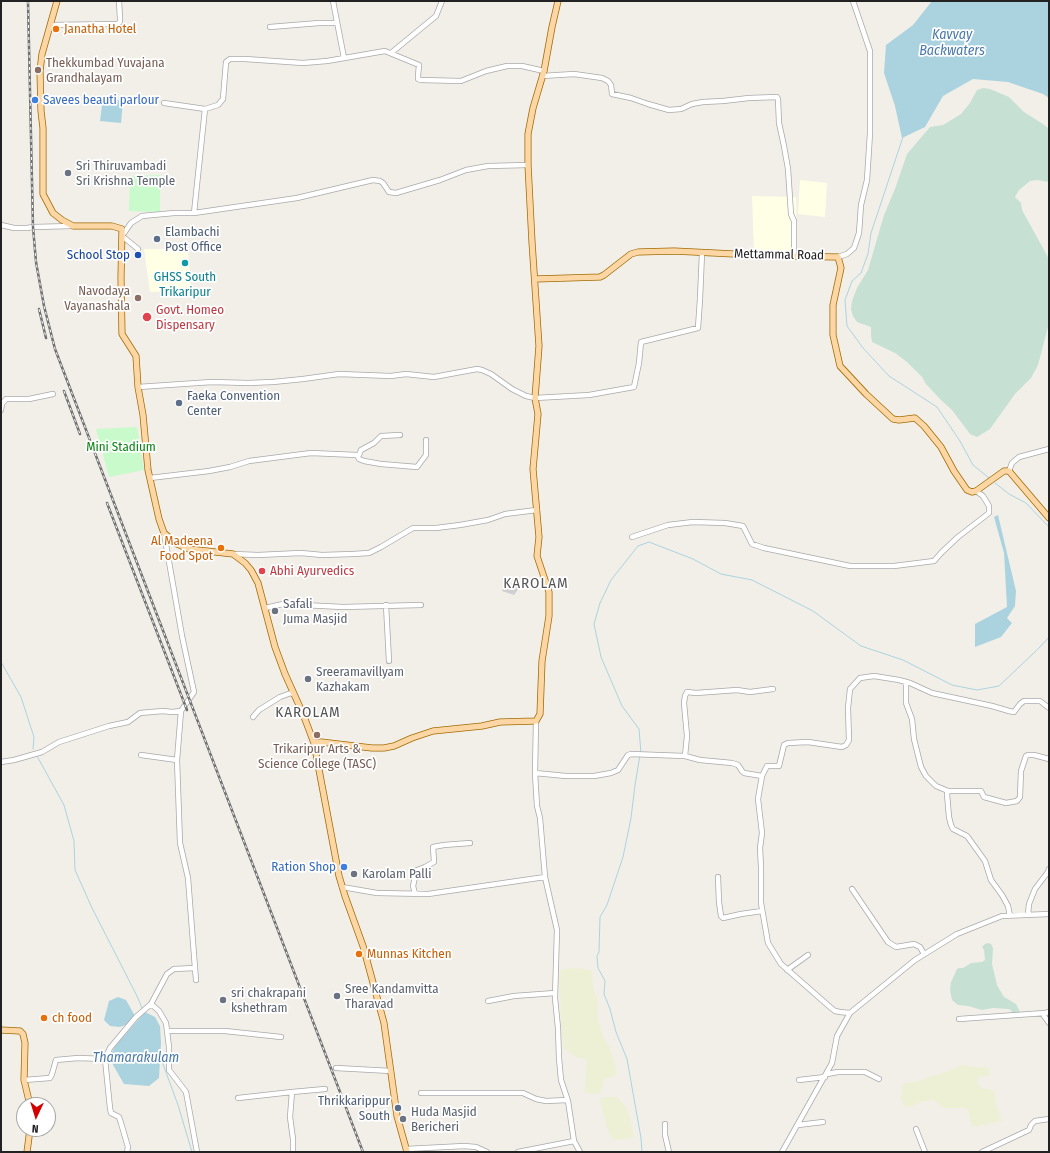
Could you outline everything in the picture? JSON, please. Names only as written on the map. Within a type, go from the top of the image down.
[{"type":"main road","points":[[57,1],[42,54],[40,71],[43,128],[43,194],[53,213],[73,226],[118,227],[122,229],[122,334],[136,356],[138,387],[143,415],[148,470],[159,519],[164,533],[176,544],[189,549],[233,554],[251,570],[258,583],[275,647],[294,695],[304,714],[314,743],[342,887],[363,946],[384,1023],[397,1116],[404,1142],[410,1151]]},
{"type":"main road","points":[[314,743],[321,742],[384,748],[394,746],[434,731],[482,726],[500,722],[536,721],[540,714],[542,661],[548,616],[549,592],[537,556],[539,537],[534,494],[533,469],[538,414],[535,398],[539,346],[528,165],[529,126],[543,74],[558,1]]},
{"type":"main road","name":"Mettammal Road","points":[[535,279],[600,277],[631,254],[638,252],[674,251],[838,257],[841,268],[833,305],[833,335],[840,366],[866,394],[893,419],[899,420],[915,418],[919,421],[941,446],[954,471],[965,487],[972,492],[976,491]]},
{"type":"main road","points":[[976,491],[1004,471],[1009,471],[1049,518]]},
{"type":"main road","points":[[1,1030],[20,1031],[23,1034],[24,1080],[28,1097]]},
{"type":"main road","points":[[27,1152],[29,1137]]},
{"type":"street","points":[[51,24],[117,24],[120,22],[119,1]]},
{"type":"street","points":[[333,1],[344,58]]},
{"type":"street","points":[[391,53],[436,16],[442,1]]},
{"type":"street","points":[[838,257],[847,254],[854,248],[859,233],[861,205],[867,180],[870,133],[870,51],[853,1]]},
{"type":"street","points":[[270,27],[319,22],[337,23]]},
{"type":"street","points":[[164,104],[205,109],[218,105],[223,99],[226,62],[230,59],[303,63],[327,61],[385,51],[419,65],[418,79],[421,80],[461,81],[486,71],[507,66],[522,66],[543,74],[574,74],[602,78],[608,81],[611,85],[612,94],[631,98],[669,110],[681,109],[692,104],[703,102],[777,97],[779,123],[788,169],[791,214],[794,221],[794,256]]},
{"type":"street","points":[[194,213],[205,109]]},
{"type":"street","points":[[138,249],[122,236],[131,223],[142,216],[194,213],[297,198],[373,180],[383,183],[388,192],[396,193],[440,180],[466,170],[488,166],[528,165]]},
{"type":"street","points":[[1,225],[14,228],[73,226]]},
{"type":"street","points":[[138,387],[197,382],[273,382],[339,374],[391,376],[406,374],[434,376],[477,369],[486,371],[516,392],[535,398],[589,394],[634,387],[641,342],[698,328],[702,253]]},
{"type":"street","points":[[1,410],[4,399],[29,399],[53,394]]},
{"type":"street","points":[[150,478],[209,471],[230,467],[249,461],[298,454],[311,453],[359,455],[361,450],[374,443],[381,436],[400,435]]},
{"type":"street","points":[[357,455],[359,459],[364,461],[417,467],[426,455],[426,440]]},
{"type":"street","points":[[1009,471],[1012,463],[1019,457],[1049,449]]},
{"type":"street","points":[[632,538],[668,525],[693,522],[725,524],[743,526],[752,544],[850,566],[894,566],[934,561],[953,542],[990,513],[989,506],[983,496],[976,491]]},
{"type":"street","points":[[233,554],[258,555],[301,553],[322,555],[369,552],[381,547],[413,528],[436,528],[460,525],[488,520],[505,514],[537,510]]},
{"type":"street","points":[[164,533],[182,636],[194,692],[181,711],[176,760],[180,843],[188,878],[196,980]]},
{"type":"street","points":[[265,608],[283,604],[343,607],[420,605]]},
{"type":"street","points":[[386,606],[389,660]]},
{"type":"street","points":[[850,1012],[835,1011],[781,964],[768,942],[761,903],[760,848],[762,833],[758,799],[762,776],[767,766],[779,766],[784,745],[808,742],[842,747],[846,745],[849,740],[848,708],[850,689],[860,678],[867,676],[883,677],[906,682],[938,695],[1014,712],[1024,701],[1040,700],[1049,708]]},
{"type":"street","points":[[906,682],[906,703],[912,719],[914,739],[921,767],[926,776],[936,786],[948,791],[981,791],[984,797],[1006,803],[1013,802],[1017,801],[1020,797],[1021,771],[1026,756],[1034,755],[1049,759]]},
{"type":"street","points":[[685,756],[687,736],[684,703],[687,692],[696,693],[737,690],[750,692],[773,689]]},
{"type":"street","points":[[253,717],[259,710],[276,700],[291,693],[294,695]]},
{"type":"street","points":[[1,762],[42,752],[59,742],[128,722],[140,713],[181,711]]},
{"type":"street","points":[[536,721],[534,773],[545,878],[557,930],[555,993],[561,1080],[567,1100],[574,1141],[580,1152]]},
{"type":"street","points":[[141,755],[176,760]]},
{"type":"street","points":[[534,773],[566,776],[594,776],[611,773],[618,770],[628,755],[685,756],[700,760],[738,765],[744,773],[762,776]]},
{"type":"street","points":[[948,791],[947,807],[951,825],[954,829],[967,836],[985,861],[991,880],[1008,906],[1010,916]]},
{"type":"street","points":[[415,894],[413,886],[414,877],[412,872],[434,862],[433,847],[444,844],[470,843]]},
{"type":"street","points":[[1028,914],[1029,904],[1035,889],[1049,869]]},
{"type":"street","points":[[718,876],[719,902],[721,916],[723,918],[762,911]]},
{"type":"street","points":[[342,887],[377,893],[428,894],[545,878]]},
{"type":"street","points":[[852,889],[888,942],[896,947],[914,944],[920,947],[924,954]]},
{"type":"street","points":[[782,1152],[826,1075],[832,1062],[837,1036],[850,1012],[915,960],[957,934],[1002,916],[1049,914]]},
{"type":"street","points":[[787,970],[808,954]]},
{"type":"street","points":[[127,1152],[128,1147],[122,1123],[118,1117],[111,1113],[105,1059],[110,1048],[136,1017],[151,1004],[167,974],[174,969],[195,968]]},
{"type":"street","points":[[488,1001],[514,996],[555,993]]},
{"type":"street","points":[[151,1004],[159,1011],[166,1024],[169,1047],[169,1070],[186,1092],[197,1152]]},
{"type":"street","points":[[959,1019],[1047,1013],[1044,1016],[1049,1024]]},
{"type":"street","points":[[167,1031],[225,1032],[281,1037]]},
{"type":"street","points":[[24,1080],[50,1078],[56,1060],[78,1058],[105,1059]]},
{"type":"street","points":[[336,1068],[391,1071]]},
{"type":"street","points":[[799,1080],[838,1072],[865,1072],[879,1079]]},
{"type":"street","points":[[238,1098],[325,1089]]},
{"type":"street","points":[[292,1092],[290,1117],[293,1152]]},
{"type":"street","points":[[421,1094],[524,1093],[536,1099],[546,1101],[567,1100]]},
{"type":"street","points":[[982,1152],[1029,1130],[1035,1121],[1049,1119]]},
{"type":"street","points":[[798,1125],[823,1122]]},
{"type":"street","points":[[665,1124],[665,1135],[669,1152]]},
{"type":"street","points":[[916,1129],[925,1152]]},
{"type":"street","points":[[518,1152],[574,1141]]},
{"type":"street","points":[[410,1151],[464,1146],[476,1147],[487,1152]]},
{"type":"shaded area","points":[[983,88],[990,89],[1009,97],[1024,112],[1049,129],[1049,182],[1037,180],[1030,181],[1019,190],[1015,197],[1021,203],[1022,210],[1049,259],[1049,323],[1038,365],[1031,378],[1015,394],[990,429],[977,437],[970,434],[952,410],[907,362],[895,353],[872,342],[871,327],[857,322],[851,309],[852,301],[857,288],[868,270],[884,215],[907,154],[930,127],[943,125],[961,114],[970,103],[977,90]]},
{"type":"shaded area","points":[[800,180],[827,183],[825,217],[798,214]]},
{"type":"shaded area","points":[[752,196],[796,197],[797,254],[754,252]]},
{"type":"shaded area","points":[[144,249],[188,249],[191,290],[150,292]]},
{"type":"shaded area","points":[[506,582],[520,587],[514,595],[502,591]]},
{"type":"shaded area","points":[[988,943],[991,944],[993,948],[992,964],[997,985],[1004,997],[1016,1004],[1020,1012],[1019,1014],[1012,1013],[1011,1010],[1008,1009],[993,1008],[982,1010],[958,1005],[952,1000],[950,990],[951,982],[957,969],[963,968],[971,963],[982,962],[985,960],[984,950],[982,947]]},
{"type":"shaded area","points":[[570,968],[592,971],[593,988],[597,998],[598,1020],[603,1036],[610,1048],[617,1072],[616,1075],[605,1079],[601,1091],[598,1094],[584,1092],[586,1059],[575,1057],[564,1049],[561,1024],[559,977],[560,971]]},
{"type":"shaded area","points":[[961,1065],[986,1067],[989,1069],[990,1076],[980,1076],[977,1082],[981,1088],[993,1090],[995,1093],[996,1104],[1002,1121],[974,1127],[971,1124],[968,1110],[965,1108],[943,1108],[932,1100],[921,1102],[911,1107],[904,1106],[901,1099],[902,1086],[904,1083],[919,1081],[944,1073]]},
{"type":"shaded area","points":[[601,1098],[618,1098],[628,1110],[634,1138],[613,1140],[608,1131],[600,1102]]},
{"type":"green space","points":[[160,175],[160,212],[129,211],[130,176]]},
{"type":"green space","name":"Mini Stadium","points":[[137,427],[144,470],[109,477],[96,429]]},
{"type":"water","name":"Kavvay Backwaters","points":[[932,1],[1049,1],[1049,98],[1043,94],[1008,82],[973,79],[943,96],[925,127],[902,138],[895,106],[884,73],[886,45],[913,25]]},
{"type":"water","points":[[103,97],[123,101],[121,123],[100,121]]},
{"type":"water","points":[[998,515],[1016,591],[1015,606],[1007,618],[1012,623],[1001,637],[975,647],[975,624],[1007,607],[1004,553],[994,517]]},
{"type":"water","points":[[118,997],[126,1000],[135,1016],[128,1024],[120,1027],[110,1026],[104,1020],[109,1001]]},
{"type":"water","name":"Thamarakulam","points":[[145,1012],[155,1017],[160,1026],[161,1043],[159,1078],[149,1086],[124,1084],[109,1058],[115,1046]]},
{"type":"waterway","points":[[903,137],[871,233],[868,254],[861,273],[852,281],[845,300],[847,326],[863,348],[889,376],[937,407],[960,441],[973,465],[989,478]]},
{"type":"waterway","points":[[995,483],[1009,494],[1026,503],[1049,527]]},
{"type":"waterway","points":[[641,753],[639,729],[622,706],[601,657],[594,624],[600,603],[611,580],[638,546],[649,542],[693,559],[721,574],[752,580],[813,611],[861,646],[903,660],[952,685],[977,690],[999,686],[1049,637]]},
{"type":"waterway","points":[[1,662],[21,697],[34,737],[33,749]]},
{"type":"waterway","points":[[640,755],[631,818],[623,857],[607,905],[600,917],[599,952],[597,956],[598,968],[605,981],[604,994],[610,1009],[616,1032],[627,1059],[641,1138],[642,1152]]},
{"type":"waterway","points":[[37,756],[64,805],[74,841],[75,870],[92,908],[142,1008]]},
{"type":"waterway","points":[[160,1056],[178,1105],[192,1152]]},
{"type":"railway","points":[[28,1],[33,227],[36,262],[44,306],[55,349],[363,1152]]},
{"type":"railway","points":[[39,309],[46,338]]},
{"type":"railway","points":[[64,391],[80,434]]},
{"type":"railway","points":[[107,503],[187,710]]},
{"type":"place","name":"Janatha Hotel","points":[[56,29]]},
{"type":"place","name":"Thekkumbad Yuvajana Grandhalayam","points":[[38,70]]},
{"type":"place","name":"Savees beauti parlour","points":[[35,100]]},
{"type":"place","name":"Sri Thiruvambadi Sri Krishna Temple","points":[[68,173]]},
{"type":"place","name":"Elambachi Post Office","points":[[157,239]]},
{"type":"place","name":"School Stop","points":[[138,255]]},
{"type":"place","name":"GHSS South Trikaripur","points":[[185,263]]},
{"type":"place","name":"Navodaya Vayanashala","points":[[138,298]]},
{"type":"place","name":"Govt. Homeo Dispensary","points":[[147,317]]},
{"type":"place","name":"Faeka Convention Center","points":[[179,403]]},
{"type":"place","name":"Al Madeena Food Spot","points":[[221,548]]},
{"type":"place","name":"Abhi Ayurvedics","points":[[262,571]]},
{"type":"place","name":"Safali Juma Masjid","points":[[275,611]]},
{"type":"place","name":"Sreeramavillyam Kazhakam","points":[[308,679]]},
{"type":"place","name":"Trikaripur Arts & Science College (TASC)","points":[[317,735]]},
{"type":"place","name":"Ration Shop","points":[[344,867]]},
{"type":"place","name":"Karolam Palli","points":[[354,874]]},
{"type":"place","name":"Munnas Kitchen","points":[[359,954]]},
{"type":"place","name":"Sree Kandamvitta Tharavad","points":[[337,996]]},
{"type":"place","name":"sri chakrapani kshethram","points":[[223,1000]]},
{"type":"place","name":"ch food","points":[[44,1018]]},
{"type":"place","name":"Thrikkarippur South","points":[[398,1108]]},
{"type":"place","name":"Huda Masjid Bericheri","points":[[403,1119]]},
{"type":"district","name":"KAROLAM","points":[[536,584]]},
{"type":"district","name":"KAROLAM","points":[[308,713]]}]
